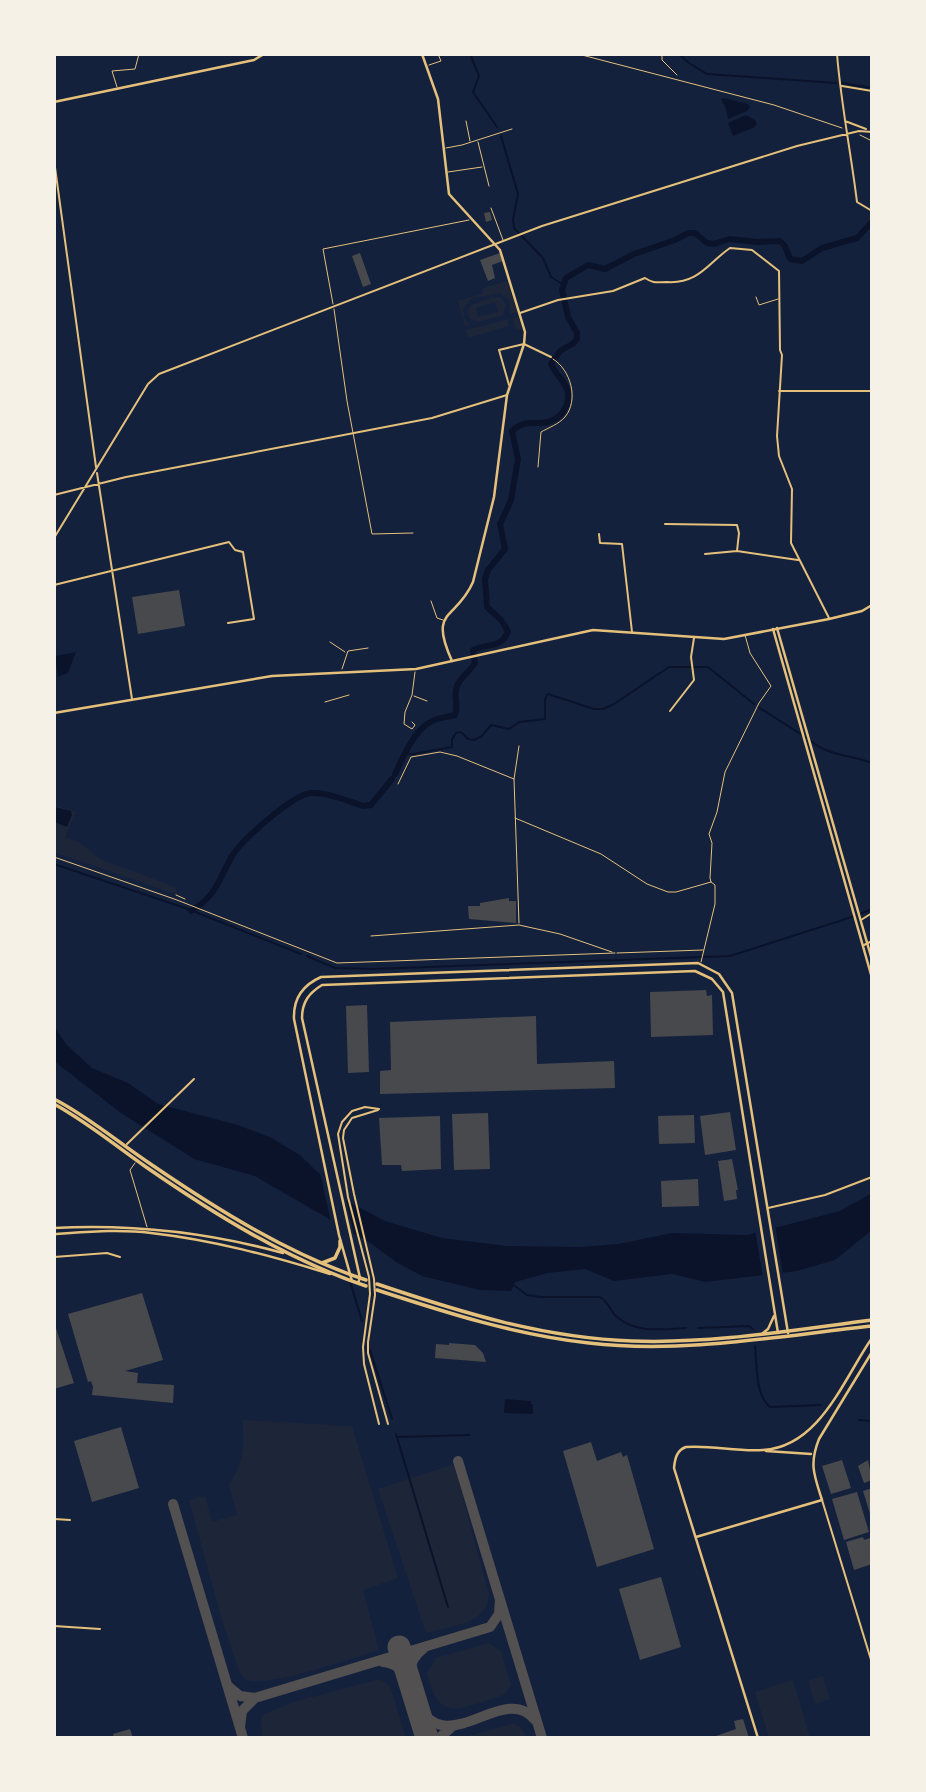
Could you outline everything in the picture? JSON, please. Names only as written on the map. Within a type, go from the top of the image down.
[{"type":"main road","points":[[54,1101],[75,1110],[219,1208],[352,1281],[366,1280]]},
{"type":"main road","points":[[54,1101],[139,1162],[220,1215],[298,1257],[366,1286]]},
{"type":"main road","points":[[321,1263],[335,1258],[340,1241]]},
{"type":"main road","points":[[872,1320],[662,1342],[631,1341],[565,1335],[519,1327],[377,1287],[498,1327],[591,1343],[693,1345],[872,1326]]},
{"type":"street","points":[[54,102],[254,60],[264,54]]},
{"type":"street","points":[[422,54],[438,99],[451,199],[503,254],[525,332],[524,344],[507,395],[494,497],[473,582],[470,590],[443,620],[442,636],[452,661]]},
{"type":"street","points":[[837,54],[857,202],[872,211]]},
{"type":"street","points":[[840,85],[872,91]]},
{"type":"street","points":[[844,121],[872,132]]},
{"type":"street","points":[[54,538],[148,384],[159,374],[591,210],[797,146],[859,131],[872,132]]},
{"type":"street","points":[[54,160],[98,486],[132,700]]},
{"type":"street","points":[[519,313],[558,300],[602,293],[645,278],[652,283],[673,284],[700,273],[730,248],[752,250],[779,271],[782,355],[778,450],[792,489],[791,543],[829,619]]},
{"type":"street","points":[[509,386],[499,350],[524,344],[551,357]]},
{"type":"street","points":[[779,391],[872,391]]},
{"type":"street","points":[[54,495],[126,477],[454,413],[507,395]]},
{"type":"street","points":[[665,524],[737,526],[737,551]]},
{"type":"street","points":[[599,534],[600,543],[621,544],[633,633]]},
{"type":"street","points":[[54,585],[229,542],[235,550],[243,552],[254,619],[228,623]]},
{"type":"street","points":[[705,554],[737,551],[799,561]]},
{"type":"street","points":[[54,713],[272,676],[416,669],[593,630],[714,639],[745,635],[829,619],[862,611],[872,605]]},
{"type":"street","points":[[775,629],[858,922],[872,960]]},
{"type":"street","points":[[670,711],[694,680],[691,657],[694,638]]},
{"type":"street","points":[[858,922],[872,914]]},
{"type":"street","points":[[865,944],[872,941]]},
{"type":"street","points":[[865,944],[872,978]]},
{"type":"street","points":[[54,1234],[148,1230],[248,1250],[347,1276],[294,1012],[301,991],[313,980],[321,976],[701,964],[724,979],[732,993],[788,1336]]},
{"type":"street","points":[[359,1281],[302,1018],[309,994],[322,985],[695,971],[712,979],[723,992],[778,1338]]},
{"type":"street","points":[[125,1146],[194,1079]]},
{"type":"street","points":[[379,1424],[363,1347],[370,1294],[369,1277],[348,1197],[338,1134],[346,1116],[365,1107],[379,1109],[352,1118],[344,1130],[343,1138],[374,1279],[374,1305],[368,1342],[372,1374],[388,1424]]},
{"type":"street","points":[[768,1210],[825,1195],[872,1177]]},
{"type":"street","points":[[54,1228],[113,1226],[207,1235],[298,1257]]},
{"type":"street","points":[[54,1257],[107,1254],[120,1258]]},
{"type":"street","points":[[763,1333],[772,1324],[774,1310]]},
{"type":"street","points":[[762,1450],[782,1447],[810,1429],[821,1417],[872,1338]]},
{"type":"street","points":[[872,1352],[819,1439],[813,1454],[813,1469],[872,1663]]},
{"type":"street","points":[[758,1738],[674,1468],[681,1449],[692,1446],[813,1454]]},
{"type":"street","points":[[695,1537],[822,1500]]},
{"type":"street","points":[[54,1519],[70,1520]]},
{"type":"street","points":[[54,1626],[100,1629]]},
{"type":"lane","points":[[117,89],[112,71],[135,69],[139,55],[134,54]]},
{"type":"lane","points":[[427,66],[441,61],[439,54]]},
{"type":"lane","points":[[662,54],[662,60],[677,75]]},
{"type":"lane","points":[[466,121],[470,143]]},
{"type":"lane","points":[[444,148],[470,143],[512,129]]},
{"type":"lane","points":[[478,140],[489,186]]},
{"type":"lane","points":[[446,172],[484,166]]},
{"type":"lane","points":[[491,208],[503,242]]},
{"type":"lane","points":[[413,533],[372,534],[323,249],[471,219]]},
{"type":"lane","points":[[756,297],[760,305],[780,299]]},
{"type":"lane","points":[[538,467],[541,432],[564,418],[573,400],[570,379],[559,362],[551,357]]},
{"type":"lane","points":[[431,601],[437,618],[443,620]]},
{"type":"lane","points":[[701,964],[715,904],[715,885],[711,882],[712,843],[709,835],[725,772],[759,703],[771,686],[750,653],[745,635]]},
{"type":"lane","points":[[330,642],[347,652],[368,648]]},
{"type":"lane","points":[[342,672],[347,652]]},
{"type":"lane","points":[[412,722],[415,725],[412,729],[404,724],[416,669]]},
{"type":"lane","points":[[325,702],[349,695]]},
{"type":"lane","points":[[412,695],[427,701]]},
{"type":"lane","points":[[519,746],[514,779],[519,925]]},
{"type":"lane","points":[[398,784],[411,757],[440,752],[514,779]]},
{"type":"lane","points":[[515,818],[601,854],[647,884],[668,892],[711,882]]},
{"type":"lane","points":[[54,856],[337,963],[703,950]]},
{"type":"lane","points":[[371,936],[519,925],[560,934],[615,954]]},
{"type":"lane","points":[[139,1162],[134,1163],[130,1170],[148,1230]]},
{"type":"path","points":[[578,54],[774,106],[841,128]]},
{"type":"path","points":[[859,135],[872,141]]},
{"type":"shaded area","points":[[721,99],[748,104],[750,107],[728,119]]},
{"type":"shaded area","points":[[746,115],[757,124],[733,136],[728,123]]},
{"type":"shaded area","points":[[507,281],[517,312],[510,314],[510,300],[500,293],[472,298],[463,309],[464,318],[470,325],[465,326],[458,301],[483,293],[483,288]]},
{"type":"shaded area","points":[[494,297],[501,298],[506,304],[503,315],[479,322],[470,319],[468,311],[471,305]],"holes":[[[495,302],[498,312],[478,317],[476,308]]]},
{"type":"shaded area","points":[[518,317],[522,329],[516,330],[513,319],[508,320],[509,326],[468,338],[466,330]]},
{"type":"shaded area","points":[[76,652],[68,673],[58,677],[55,656]]},
{"type":"shaded area","points":[[54,805],[76,812],[65,837],[79,842],[100,859],[175,887],[178,895],[54,852]]},
{"type":"shaded area","points":[[55,807],[71,811],[67,827],[54,822]]},
{"type":"shaded area","points":[[54,1026],[66,1044],[92,1068],[128,1083],[158,1104],[238,1125],[272,1138],[301,1156],[347,1201],[385,1221],[442,1238],[507,1246],[581,1247],[618,1244],[672,1233],[747,1235],[840,1211],[872,1193],[872,1230],[835,1260],[797,1271],[705,1282],[672,1274],[614,1281],[585,1269],[548,1273],[515,1282],[511,1291],[480,1290],[422,1276],[255,1176],[194,1159],[121,1113],[54,1061]]},
{"type":"shaded area","points":[[505,1399],[531,1401],[533,1414],[504,1413]]},
{"type":"shaded area","points":[[242,1420],[352,1426],[398,1578],[363,1590],[379,1650],[279,1679],[251,1681],[244,1678],[239,1671],[221,1617],[189,1500],[205,1496],[212,1522],[237,1515],[229,1485],[238,1469],[242,1454]]},
{"type":"shaded area","points":[[454,1464],[489,1595],[487,1605],[475,1618],[466,1623],[426,1633],[378,1489]]},
{"type":"shaded area","points":[[489,1643],[501,1651],[511,1685],[504,1695],[455,1708],[446,1707],[438,1701],[427,1673],[436,1658]]},
{"type":"shaded area","points":[[823,1676],[830,1699],[815,1704],[808,1681]]},
{"type":"shaded area","points":[[380,1679],[390,1686],[406,1738],[262,1738],[261,1719],[264,1714],[297,1701]]},
{"type":"shaded area","points":[[793,1680],[810,1738],[769,1738],[755,1692]]},
{"type":"shaded area","points":[[514,1723],[522,1729],[527,1738],[461,1738]]},
{"type":"pier","points":[[319,1168],[345,1194],[355,1239],[332,1226]]},
{"type":"pier","points":[[775,1224],[783,1276],[763,1278],[755,1229]]},
{"type":"building","points":[[490,212],[492,220],[486,222],[484,213]]},
{"type":"building","points":[[360,253],[371,284],[363,287],[352,256]]},
{"type":"building","points":[[500,253],[503,261],[492,265],[495,278],[488,281],[480,260]]},
{"type":"building","points":[[179,590],[185,626],[138,634],[132,597]]},
{"type":"building","points":[[509,898],[509,901],[516,901],[516,923],[469,919],[468,906],[480,906],[480,903]]},
{"type":"building","points":[[706,990],[707,996],[712,995],[713,1035],[651,1037],[650,992]]},
{"type":"building","points":[[367,1005],[369,1072],[348,1073],[346,1006]]},
{"type":"building","points":[[536,1016],[537,1064],[614,1061],[615,1088],[380,1094],[380,1071],[391,1070],[390,1022]]},
{"type":"building","points":[[730,1112],[736,1150],[705,1155],[700,1116]]},
{"type":"building","points":[[488,1113],[490,1169],[454,1170],[452,1114]]},
{"type":"building","points":[[694,1115],[695,1143],[659,1144],[658,1116]]},
{"type":"building","points":[[440,1116],[441,1169],[402,1171],[401,1165],[382,1165],[379,1118]]},
{"type":"building","points":[[732,1159],[738,1190],[737,1199],[724,1201],[718,1161]]},
{"type":"building","points":[[698,1179],[699,1206],[662,1207],[661,1181]]},
{"type":"building","points":[[142,1293],[163,1360],[125,1371],[138,1373],[137,1383],[174,1385],[173,1403],[92,1395],[93,1387],[91,1381],[88,1382],[68,1314]]},
{"type":"building","points":[[54,1322],[74,1383],[54,1389]]},
{"type":"building","points":[[436,1344],[475,1345],[483,1353],[486,1362],[435,1358]]},
{"type":"building","points":[[121,1427],[139,1488],[92,1502],[74,1441]]},
{"type":"building","points":[[591,1442],[597,1461],[621,1452],[623,1457],[627,1455],[654,1549],[597,1567],[563,1451]]},
{"type":"building","points":[[842,1460],[851,1488],[831,1494],[822,1466]]},
{"type":"building","points":[[868,1460],[872,1480],[864,1483],[858,1466]]},
{"type":"building","points":[[872,1488],[872,1517],[871,1517],[863,1491]]},
{"type":"building","points":[[857,1492],[869,1532],[844,1540],[832,1499]]},
{"type":"building","points":[[863,1537],[864,1540],[870,1538],[872,1564],[854,1570],[846,1542]]},
{"type":"building","points":[[661,1577],[681,1647],[640,1660],[619,1589]]},
{"type":"building","points":[[743,1719],[749,1738],[710,1738],[736,1729],[734,1721]]},
{"type":"building","points":[[130,1729],[133,1738],[114,1738],[113,1734]]},
{"type":"waterway","points":[[470,54],[479,76],[473,92],[497,127]]},
{"type":"waterway","points":[[679,54],[707,74],[836,83]]},
{"type":"waterway","points":[[842,83],[872,88]]},
{"type":"waterway","points":[[501,136],[518,194],[514,228],[543,258],[551,277],[564,285]]},
{"type":"waterway","points":[[395,774],[410,744],[426,725],[455,715],[457,686],[475,663],[473,650],[502,641],[508,631],[487,607],[485,579],[488,570],[505,549],[500,524],[511,500],[518,459],[512,431],[525,424],[553,420],[561,415],[568,402],[567,388],[551,364],[560,351],[577,339],[577,333],[568,317],[562,290],[566,278],[588,265],[605,269],[634,254],[688,233],[695,233],[707,243],[714,244],[729,239],[780,241],[790,259],[802,261],[822,248],[857,238],[872,222]]},
{"type":"waterway","points":[[413,754],[452,747],[452,739],[456,733],[461,732],[468,739],[474,740],[482,736],[491,725],[509,729],[519,722],[545,719],[545,699],[548,694],[594,709],[603,709],[669,667],[708,667],[754,704]]},
{"type":"waterway","points":[[758,707],[807,738]]},
{"type":"waterway","points":[[811,741],[832,752],[872,763]]},
{"type":"waterway","points":[[405,754],[411,754]]},
{"type":"waterway","points":[[191,911],[212,893],[237,849],[268,819],[292,801],[316,793],[363,806],[371,805],[392,779]]},
{"type":"waterway","points":[[54,864],[188,909],[301,954]]},
{"type":"waterway","points":[[860,914],[872,909]]},
{"type":"waterway","points":[[307,956],[335,968],[372,969],[730,956],[855,916]]},
{"type":"waterway","points":[[349,1278],[362,1321]]},
{"type":"waterway","points":[[512,1284],[527,1295],[600,1297],[617,1317],[633,1326],[686,1328]]},
{"type":"waterway","points":[[698,1328],[749,1326],[753,1329]]},
{"type":"waterway","points":[[755,1346],[759,1387],[770,1407],[821,1405]]},
{"type":"waterway","points":[[370,1350],[392,1419]]},
{"type":"waterway","points":[[859,1420],[872,1421]]},
{"type":"waterway","points":[[396,1434],[448,1607]]},
{"type":"waterway","points":[[398,1437],[470,1435]]},
{"type":"taxiway","points":[[458,1461],[542,1738]]},
{"type":"taxiway","points":[[173,1504],[243,1738]]},
{"type":"taxiway","points":[[240,1727],[242,1711],[255,1698],[490,1627],[499,1614],[500,1599]]},
{"type":"taxiway","points":[[411,1684],[412,1664],[416,1655],[424,1648]]},
{"type":"taxiway","points":[[383,1662],[398,1667],[409,1680]]},
{"type":"taxiway","points":[[228,1686],[240,1696],[255,1698]]},
{"type":"taxiway","points":[[416,1702],[429,1719],[443,1725],[459,1724],[507,1709],[522,1710],[535,1720]]},
{"type":"taxiway","points":[[439,1738],[453,1726]]},
{"type":"runway","points":[[399,1647],[427,1738]]}]
